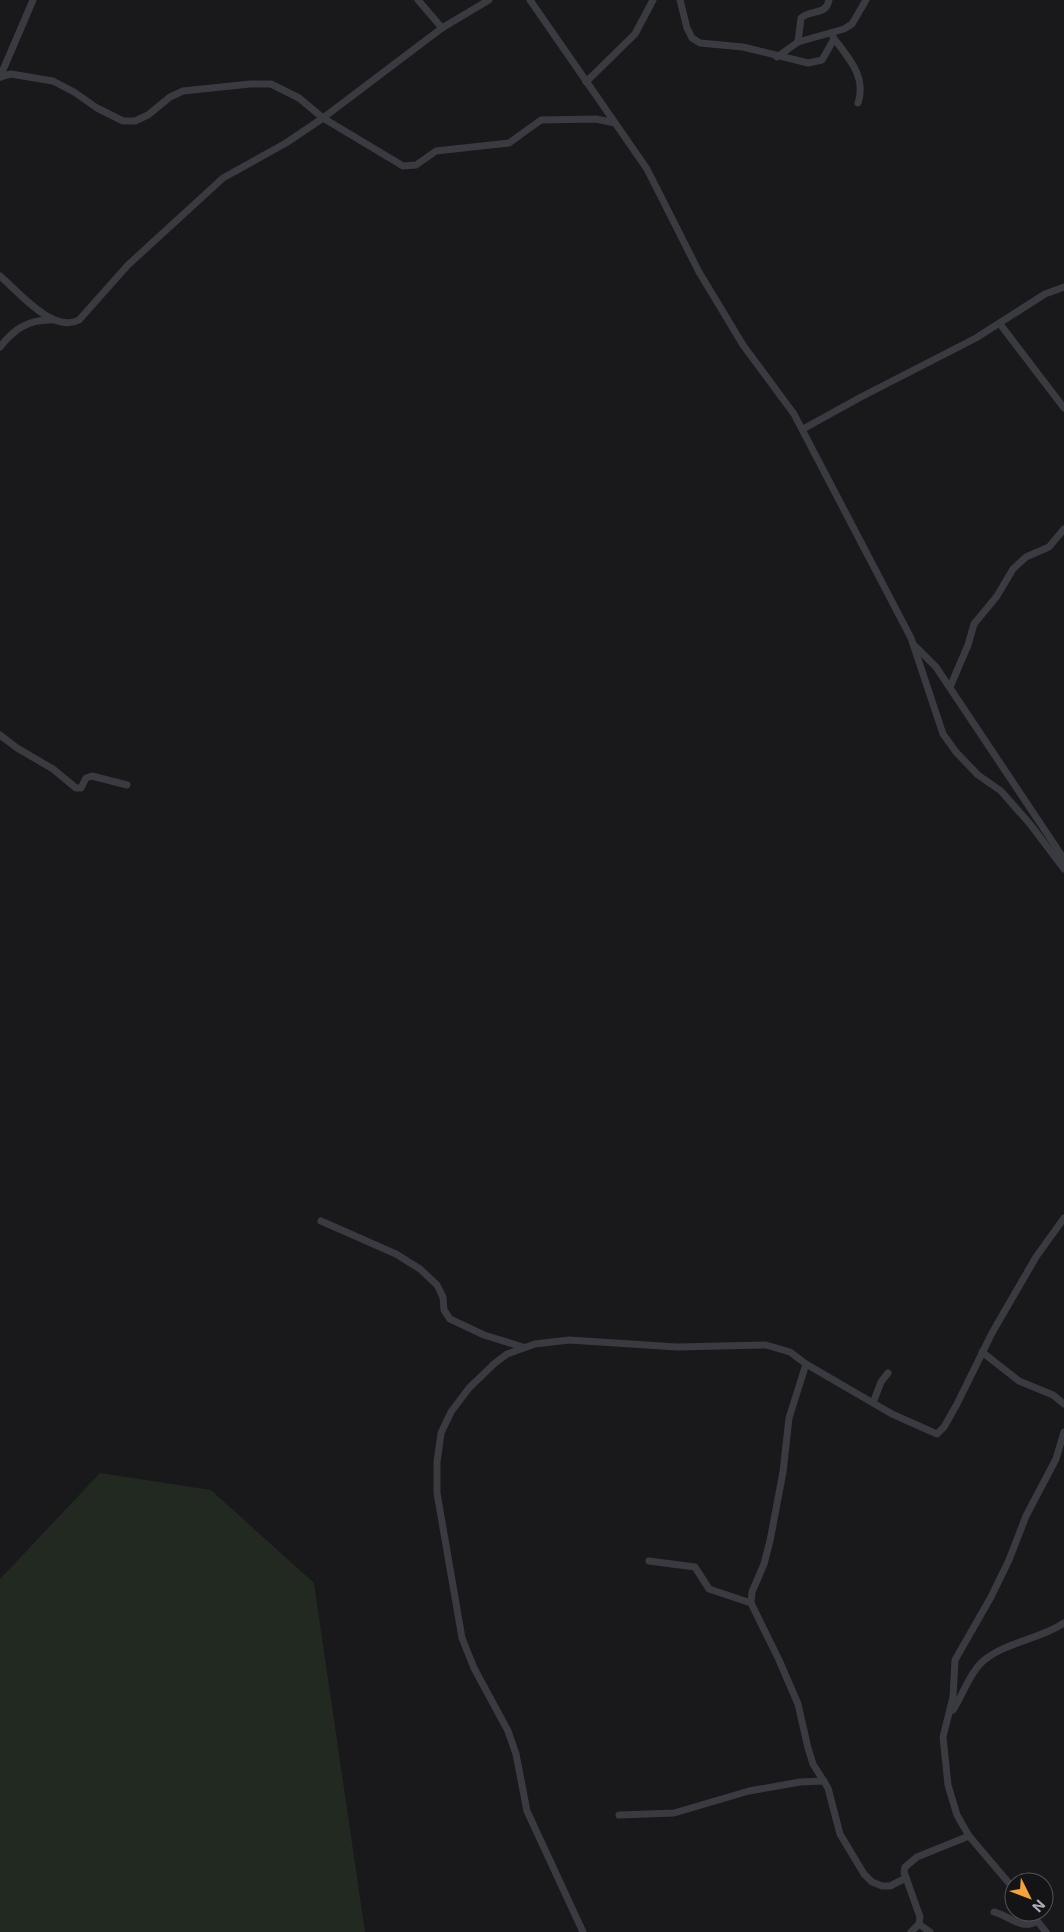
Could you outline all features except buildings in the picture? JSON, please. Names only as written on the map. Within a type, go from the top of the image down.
[{"type":"street","points":[[0,77],[33,0]]},
{"type":"street","points":[[418,0],[442,28]]},
{"type":"street","points":[[0,346],[8,337],[36,319],[69,324],[79,320],[134,259],[223,178],[274,150],[323,118],[442,28],[489,0]]},
{"type":"street","points":[[530,0],[646,169],[698,272],[743,345],[780,393],[803,429],[913,644],[943,734],[956,752],[978,775],[1001,791],[1064,869]]},
{"type":"street","points":[[586,82],[635,34],[654,0]]},
{"type":"street","points":[[680,0],[687,28],[692,38],[700,43],[743,47],[777,57],[816,62],[826,55],[832,36]]},
{"type":"street","points":[[798,42],[801,18],[808,13],[822,11],[827,8],[829,0]]},
{"type":"street","points":[[777,57],[798,42],[832,36],[852,24],[866,0]]},
{"type":"street","points":[[832,36],[859,76],[862,92],[858,103]]},
{"type":"street","points":[[0,77],[11,74],[54,81],[74,92],[96,108],[123,121],[135,121],[148,115],[178,93],[250,84],[270,84],[299,98],[323,118],[364,145],[404,166],[410,167],[436,151],[509,143],[541,120],[596,119],[615,123]]},
{"type":"street","points":[[0,276],[52,320]]},
{"type":"street","points":[[803,429],[1000,324],[1045,294],[1064,287]]},
{"type":"street","points":[[1000,324],[1064,408]]},
{"type":"street","points":[[950,688],[968,645],[974,624],[997,596],[1013,569],[1026,557],[1050,547],[1064,529]]},
{"type":"street","points":[[913,644],[930,659],[1060,850],[1064,859]]},
{"type":"street","points":[[0,735],[17,748],[53,769],[76,788],[81,788],[86,778],[92,776],[127,785]]},
{"type":"street","points":[[1048,847],[1060,850]]},
{"type":"street","points":[[583,1932],[527,1811],[516,1754],[508,1731],[474,1668],[462,1638],[437,1493],[436,1462],[441,1433],[450,1412],[469,1388],[495,1363],[507,1354],[523,1347],[569,1340],[677,1348],[766,1345],[790,1352],[806,1364],[873,1404],[917,1427],[936,1434],[944,1427],[957,1404],[982,1352],[1036,1257],[1064,1218]]},
{"type":"street","points":[[321,1220],[396,1254],[420,1269],[437,1285],[443,1297],[444,1310],[450,1319],[484,1335],[523,1347]]},
{"type":"street","points":[[982,1352],[1019,1381],[1053,1395],[1064,1404]]},
{"type":"street","points":[[806,1364],[789,1418],[783,1472],[770,1541],[764,1564],[752,1592],[751,1603],[798,1704],[808,1748],[830,1794],[840,1834],[864,1874],[882,1886],[890,1886],[906,1878]]},
{"type":"street","points":[[873,1404],[881,1382],[888,1373]]},
{"type":"street","points":[[1004,1877],[969,1836],[957,1815],[948,1786],[943,1747],[953,1697],[955,1660],[1006,1566],[1026,1516],[1056,1459],[1064,1432]]},
{"type":"street","points":[[649,1561],[695,1567],[709,1589],[751,1603]]},
{"type":"street","points":[[948,1717],[972,1676],[987,1658],[1044,1634],[1064,1623]]},
{"type":"street","points":[[619,1816],[674,1813],[749,1791],[800,1782],[824,1781]]},
{"type":"street","points":[[930,1932],[920,1924],[915,1900],[904,1868],[909,1861],[969,1836]]},
{"type":"street","points":[[994,1912],[1004,1915]]},
{"type":"street","points":[[1016,1922],[1022,1926],[1034,1922]]},
{"type":"street","points":[[1038,1922],[1046,1932]]},
{"type":"street","points":[[911,1932],[920,1924]]},
{"type":"shaded area","points":[[100,1473],[211,1490],[314,1583],[365,1932],[0,1932],[0,1579]]}]
